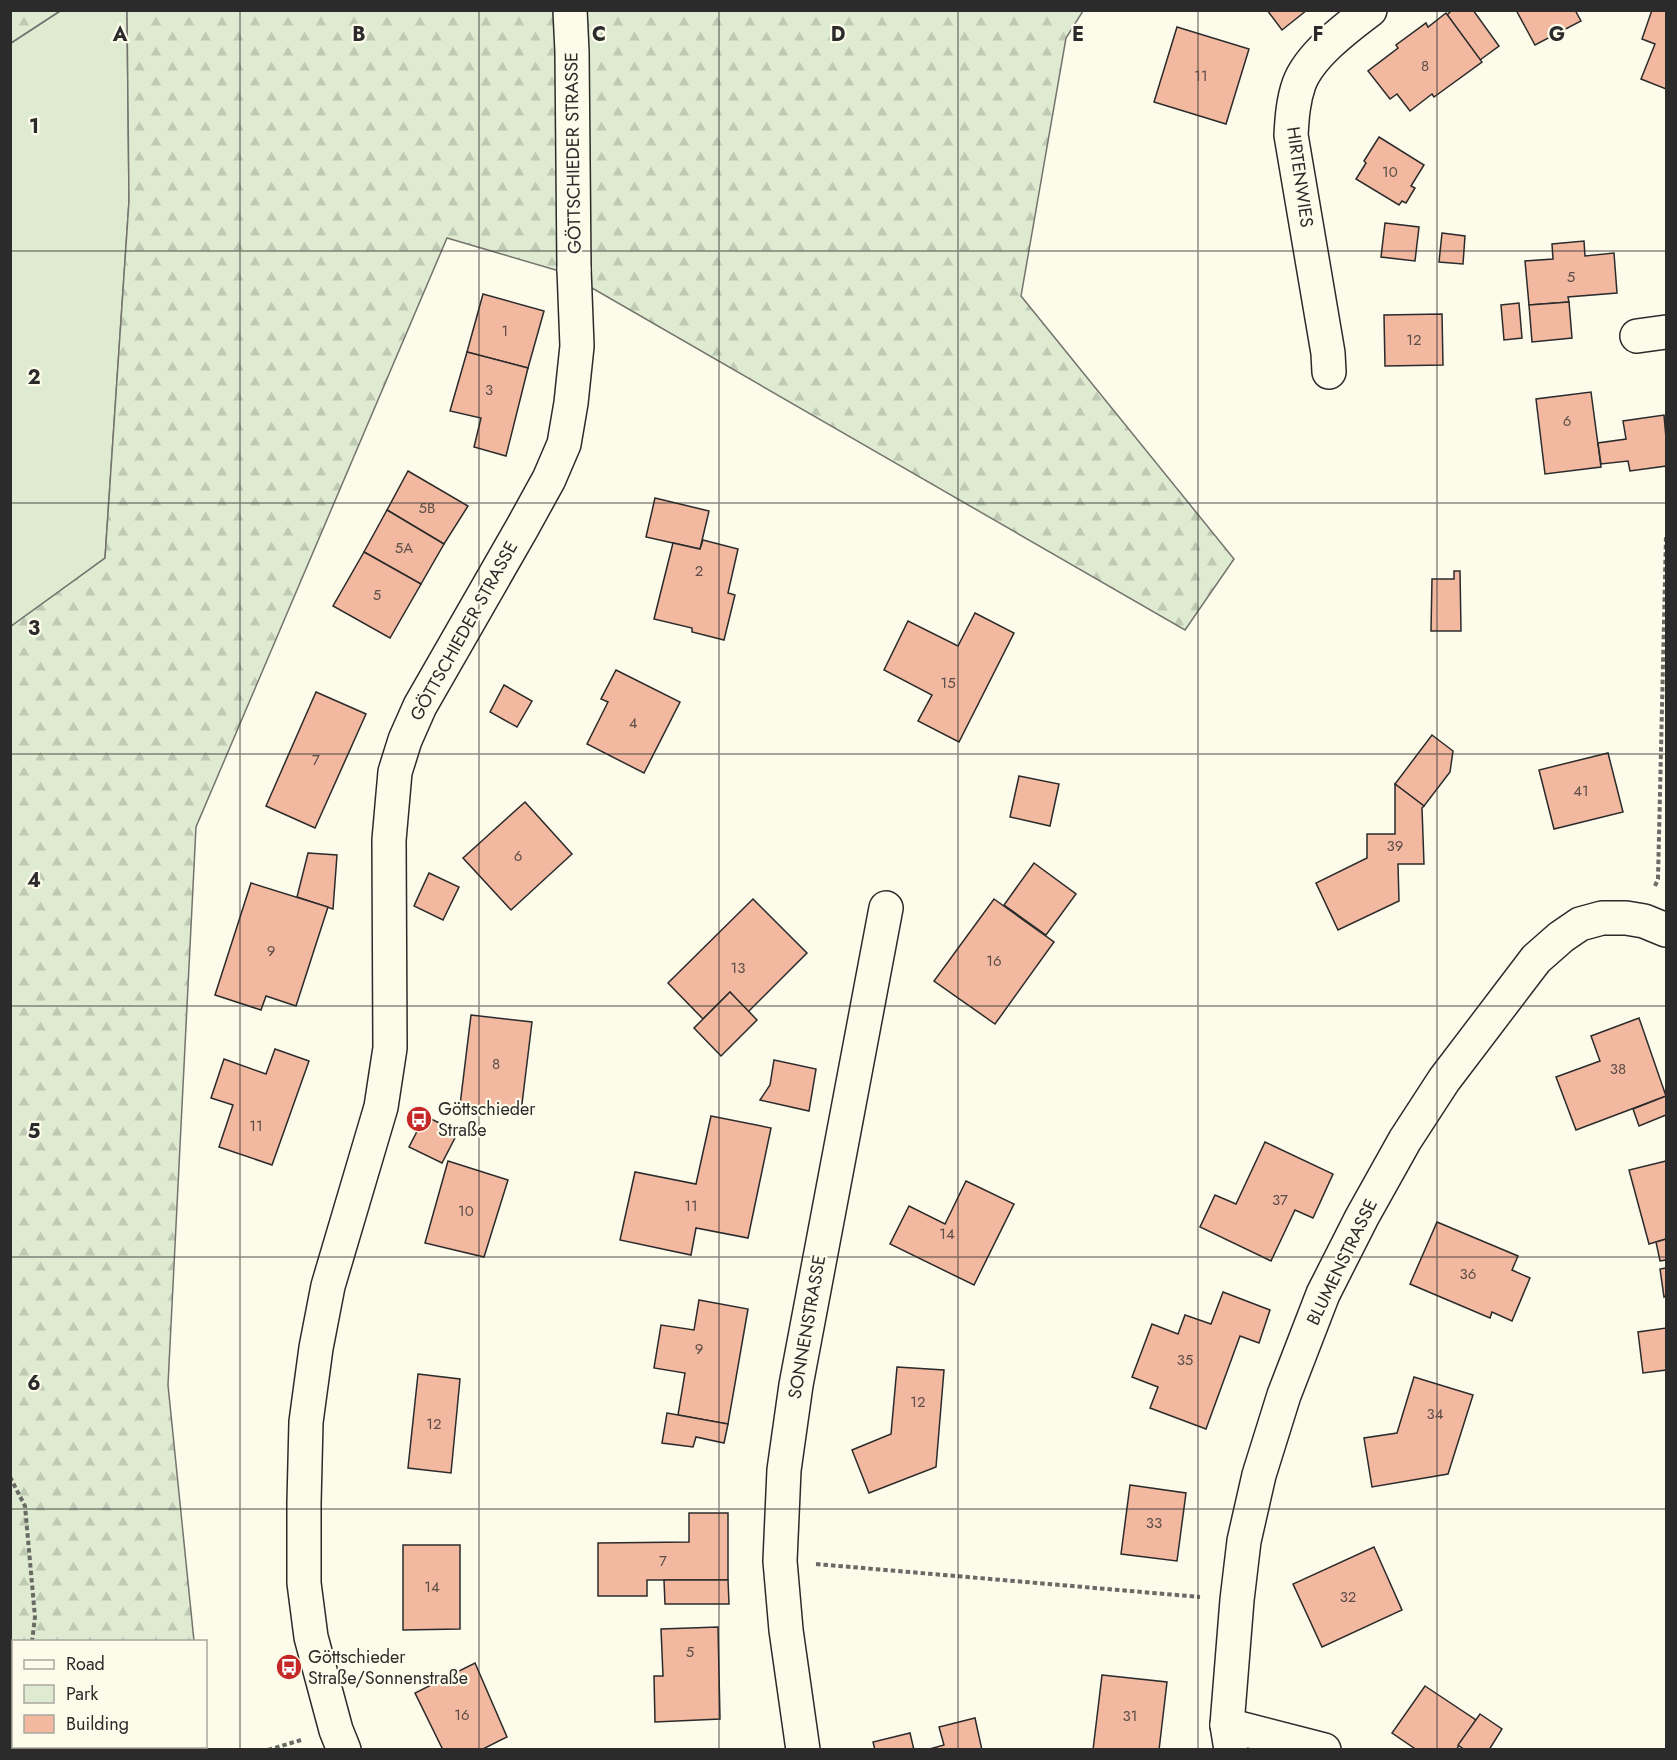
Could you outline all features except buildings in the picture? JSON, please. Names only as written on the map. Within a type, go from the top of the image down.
[{"type":"street","name":"GÖTTSCHIEDER STRASSE","points":[[344,1749],[336,1730],[311,1637],[304,1583],[306,1422],[316,1348],[328,1286],[381,1107],[390,1048],[388,840],[395,772],[405,740],[420,706],[549,479],[564,444],[577,346],[570,10]]},
{"type":"street","name":"HIRTENWIES","points":[[1329,372],[1328,353],[1291,135],[1293,108],[1300,82],[1317,56],[1346,28],[1370,10]]},
{"type":"street","name":"SONNENSTRASSE","points":[[803,1749],[786,1630],[780,1561],[784,1470],[796,1385],[886,908]]},
{"type":"street","name":"BLUMENSTRASSE","points":[[1229,1737],[1237,1600],[1244,1541],[1259,1475],[1284,1395],[1323,1294],[1362,1217],[1405,1140],[1444,1080],[1536,959],[1580,924],[1602,918],[1626,918],[1655,926]]},
{"type":"street","points":[[1229,1737],[1324,1749]]},
{"type":"path","points":[[1655,926],[1666,536]]},
{"type":"path","points":[[10,1477],[25,1506],[35,1617],[32,1640]]},
{"type":"path","points":[[780,1561],[1237,1600]]},
{"type":"green space","points":[[11,10],[60,10],[60,11],[11,43]]},
{"type":"green space","points":[[60,11],[127,11],[129,201],[105,558],[11,627],[11,43]]},
{"type":"green space","points":[[127,11],[1083,11],[1066,38],[1021,296],[1234,559],[1185,630],[566,273],[447,238],[196,827],[168,1385],[194,1640],[12,1640],[12,1748],[205,1749],[11,1749],[10,627],[105,558],[129,201]]},
{"type":"place","name":"Göttschieder Straße","points":[[419,1119]]},
{"type":"place","name":"Göttschieder Straße/Sonnenstraße","points":[[289,1667]]}]
